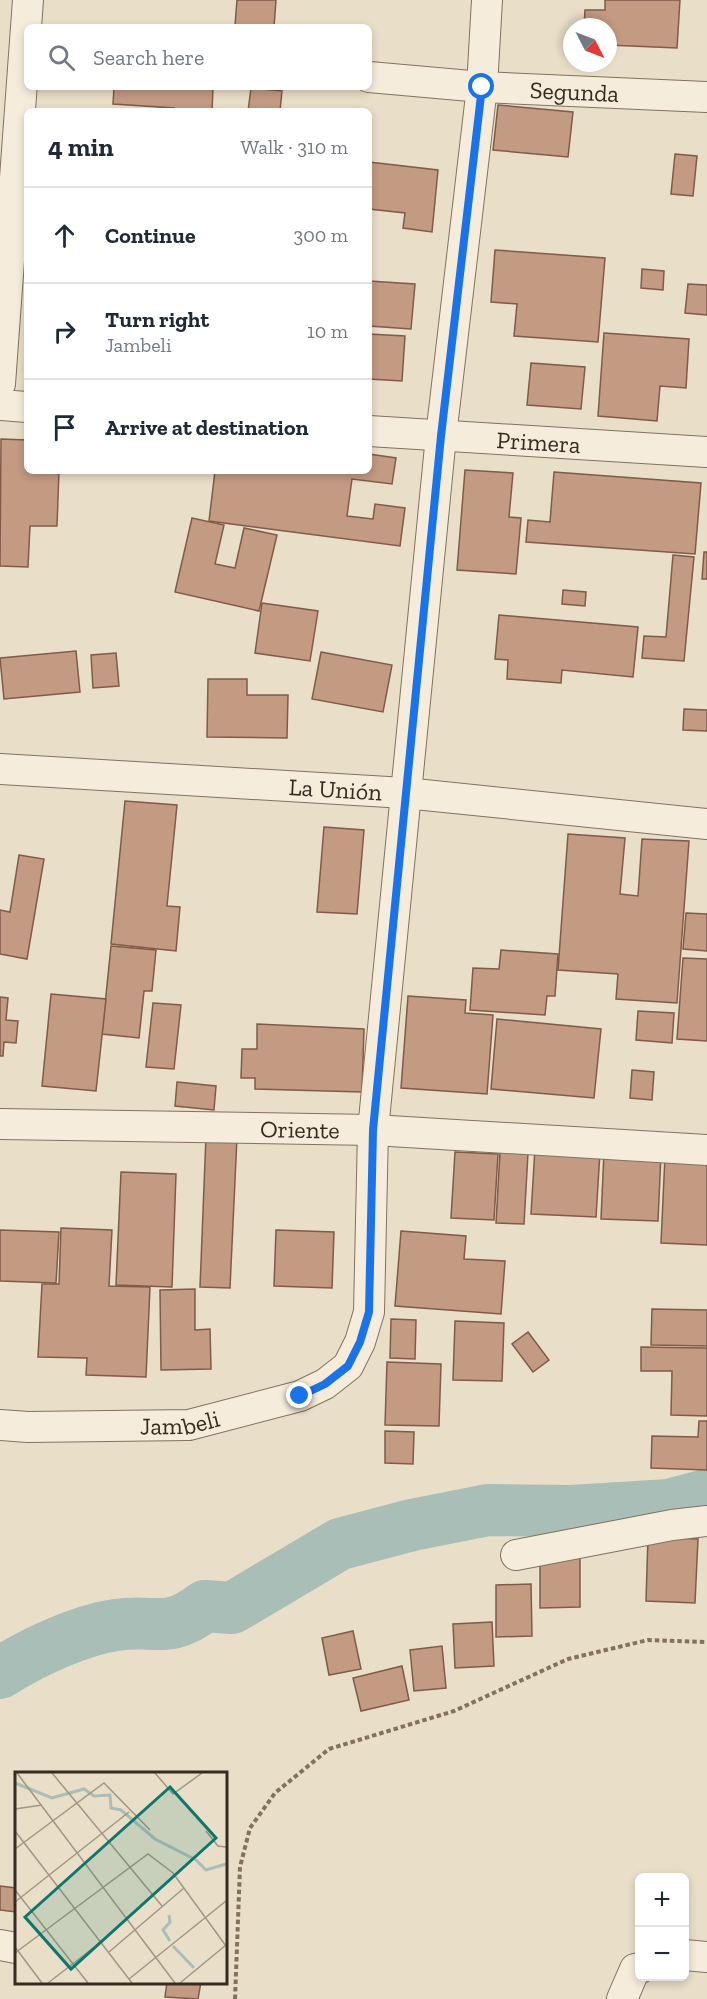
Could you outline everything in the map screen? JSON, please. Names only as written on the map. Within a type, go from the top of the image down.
[{"type":"street","points":[[0,384],[17,48],[28,0]]},
{"type":"street","points":[[373,1130],[441,436],[482,87],[487,0]]},
{"type":"street","name":"Segunda","points":[[372,77],[482,87],[707,97]]},
{"type":"street","points":[[0,405],[24,407]]},
{"type":"street","name":"Primera","points":[[372,431],[707,452]]},
{"type":"street","name":"La Unión","points":[[0,769],[405,793],[707,824]]},
{"type":"street","name":"Oriente","points":[[0,1124],[373,1130],[707,1150]]},
{"type":"street","name":"Jambeli","points":[[0,1425],[28,1427],[189,1425],[300,1396],[325,1384],[348,1366],[360,1342],[369,1312],[373,1130]]},
{"type":"street","points":[[516,1555],[672,1525],[707,1521]]},
{"type":"street","points":[[0,1945],[15,1948]]},
{"type":"street","points":[[689,1955],[707,1957]]},
{"type":"street","points":[[622,1999],[635,1969]]},
{"type":"path","points":[[235,1999],[240,1867],[250,1828],[275,1793],[329,1749],[454,1711],[568,1659],[648,1640],[707,1642]]},
{"type":"building","points":[[237,0],[276,0],[274,24],[235,24]]},
{"type":"building","points":[[605,0],[680,0],[677,48],[617,45],[617,18],[585,18],[585,10],[605,10]]},
{"type":"building","points":[[114,90],[213,90],[212,108],[113,104]]},
{"type":"building","points":[[251,90],[282,91],[280,108],[248,108]]},
{"type":"building","points":[[498,105],[573,112],[568,157],[493,150]]},
{"type":"building","points":[[675,154],[697,156],[693,196],[671,194]]},
{"type":"building","points":[[372,162],[438,170],[432,232],[403,228],[405,213],[372,209]]},
{"type":"building","points":[[495,250],[605,258],[598,342],[514,336],[517,304],[491,302]]},
{"type":"building","points":[[642,269],[664,271],[663,290],[641,288]]},
{"type":"building","points":[[372,281],[415,284],[411,329],[372,326]]},
{"type":"building","points":[[688,284],[707,285],[707,315],[685,313]]},
{"type":"building","points":[[604,333],[689,339],[686,388],[660,386],[657,421],[598,416]]},
{"type":"building","points":[[372,334],[405,336],[402,381],[372,379]]},
{"type":"building","points":[[531,363],[585,367],[581,409],[527,405]]},
{"type":"building","points":[[1,439],[24,440],[24,474],[59,474],[57,526],[30,526],[28,567],[0,566]]},
{"type":"building","points":[[372,454],[396,458],[392,484],[352,479],[347,516],[373,519],[375,504],[405,508],[400,546],[209,521],[215,474],[372,474]]},
{"type":"building","points":[[465,470],[513,473],[509,517],[521,518],[516,574],[457,570]]},
{"type":"building","points":[[554,472],[701,483],[695,554],[526,542],[528,520],[550,522]]},
{"type":"building","points":[[192,518],[224,525],[215,564],[235,568],[244,528],[277,535],[259,611],[175,592]]},
{"type":"building","points":[[704,552],[707,552],[707,579],[702,579]]},
{"type":"building","points":[[673,555],[694,557],[684,661],[642,658],[644,636],[666,637]]},
{"type":"building","points":[[563,590],[586,592],[585,606],[562,604]]},
{"type":"building","points":[[262,603],[318,611],[310,661],[255,653]]},
{"type":"building","points":[[499,615],[638,627],[633,677],[562,670],[561,683],[507,679],[508,660],[495,659]]},
{"type":"building","points":[[76,651],[80,692],[4,699],[0,658]]},
{"type":"building","points":[[321,652],[392,665],[383,712],[312,699]]},
{"type":"building","points":[[116,653],[119,686],[93,688],[91,655]]},
{"type":"building","points":[[208,679],[247,679],[247,695],[288,695],[287,738],[207,737]]},
{"type":"building","points":[[684,709],[707,710],[707,731],[683,730]]},
{"type":"building","points":[[125,801],[177,805],[167,906],[180,907],[176,951],[111,944]]},
{"type":"building","points":[[324,827],[364,830],[357,914],[317,912]]},
{"type":"building","points":[[568,834],[625,838],[620,894],[638,896],[642,839],[689,841],[677,1003],[616,999],[618,974],[558,970]]},
{"type":"building","points":[[19,855],[44,859],[27,959],[0,954],[0,910],[10,912]]},
{"type":"building","points":[[686,913],[707,914],[707,951],[683,949]]},
{"type":"building","points":[[111,946],[156,950],[152,991],[144,991],[139,1038],[102,1034]]},
{"type":"building","points":[[501,950],[558,954],[555,996],[547,996],[545,1015],[470,1010],[473,968],[499,969]]},
{"type":"building","points":[[683,958],[707,959],[707,1041],[677,1039]]},
{"type":"building","points":[[51,994],[106,999],[96,1091],[42,1086]]},
{"type":"building","points":[[408,996],[466,1000],[465,1013],[493,1015],[487,1094],[401,1088]]},
{"type":"building","points":[[0,997],[8,998],[6,1020],[18,1021],[16,1043],[4,1042],[3,1056],[0,1056]]},
{"type":"building","points":[[153,1003],[181,1005],[174,1069],[146,1067]]},
{"type":"building","points":[[638,1011],[674,1013],[672,1043],[636,1040]]},
{"type":"building","points":[[497,1019],[601,1029],[594,1098],[491,1089]]},
{"type":"building","points":[[257,1024],[364,1029],[362,1092],[255,1089],[255,1078],[241,1078],[242,1049],[257,1049]]},
{"type":"building","points":[[632,1070],[654,1072],[652,1100],[630,1098]]},
{"type":"building","points":[[177,1082],[216,1086],[214,1110],[175,1106]]},
{"type":"building","points":[[206,1136],[237,1137],[230,1288],[200,1287]]},
{"type":"building","points":[[535,1148],[600,1152],[596,1217],[531,1214]]},
{"type":"building","points":[[455,1152],[498,1154],[494,1220],[451,1218]]},
{"type":"building","points":[[500,1152],[528,1153],[524,1224],[496,1223]]},
{"type":"building","points":[[604,1152],[661,1154],[658,1221],[601,1219]]},
{"type":"building","points":[[665,1156],[707,1158],[707,1245],[661,1243]]},
{"type":"building","points":[[121,1172],[176,1174],[172,1287],[116,1285]]},
{"type":"building","points":[[61,1228],[112,1230],[109,1286],[150,1287],[146,1377],[86,1375],[87,1358],[38,1357],[42,1284],[59,1284]]},
{"type":"building","points":[[0,1230],[59,1232],[56,1283],[0,1281]]},
{"type":"building","points":[[276,1230],[334,1232],[332,1288],[274,1286]]},
{"type":"building","points":[[401,1231],[466,1236],[464,1259],[505,1261],[501,1314],[395,1306]]},
{"type":"building","points":[[195,1289],[195,1330],[210,1329],[211,1369],[161,1370],[160,1290]]},
{"type":"building","points":[[652,1309],[707,1310],[707,1346],[651,1345]]},
{"type":"building","points":[[391,1319],[416,1320],[415,1359],[390,1358]]},
{"type":"building","points":[[455,1321],[504,1323],[502,1381],[453,1380]]},
{"type":"building","points":[[528,1332],[549,1360],[533,1372],[512,1344]]},
{"type":"building","points":[[641,1347],[707,1348],[707,1416],[671,1415],[672,1371],[641,1371]]},
{"type":"building","points":[[387,1362],[441,1364],[439,1426],[385,1425]]},
{"type":"building","points":[[699,1421],[707,1421],[707,1470],[651,1468],[652,1436],[698,1437]]},
{"type":"building","points":[[385,1431],[414,1432],[413,1464],[385,1463]]},
{"type":"building","points":[[648,1537],[698,1539],[695,1603],[646,1601]]},
{"type":"building","points":[[580,1554],[580,1607],[540,1608],[540,1555]]},
{"type":"building","points":[[531,1584],[532,1636],[496,1637],[496,1585]]},
{"type":"building","points":[[492,1622],[494,1666],[455,1668],[453,1624]]},
{"type":"building","points":[[353,1631],[361,1669],[329,1675],[322,1638]]},
{"type":"building","points":[[442,1646],[446,1688],[414,1691],[410,1650]]},
{"type":"building","points":[[402,1666],[409,1700],[361,1711],[353,1678]]},
{"type":"building","points":[[0,1886],[15,1888],[15,1912],[0,1910]]},
{"type":"building","points":[[167,1984],[201,1984],[198,1999],[165,1997]]},
{"type":"waterway","points":[[0,1673],[41,1650],[87,1632],[116,1625],[171,1623],[192,1615],[205,1606],[232,1608],[340,1544],[412,1525],[488,1510],[571,1511],[669,1505],[707,1495]]},
{"type":"route","points":[[300,1396],[325,1384],[348,1366],[360,1342],[369,1312],[373,1130],[441,436],[482,87]]}]
